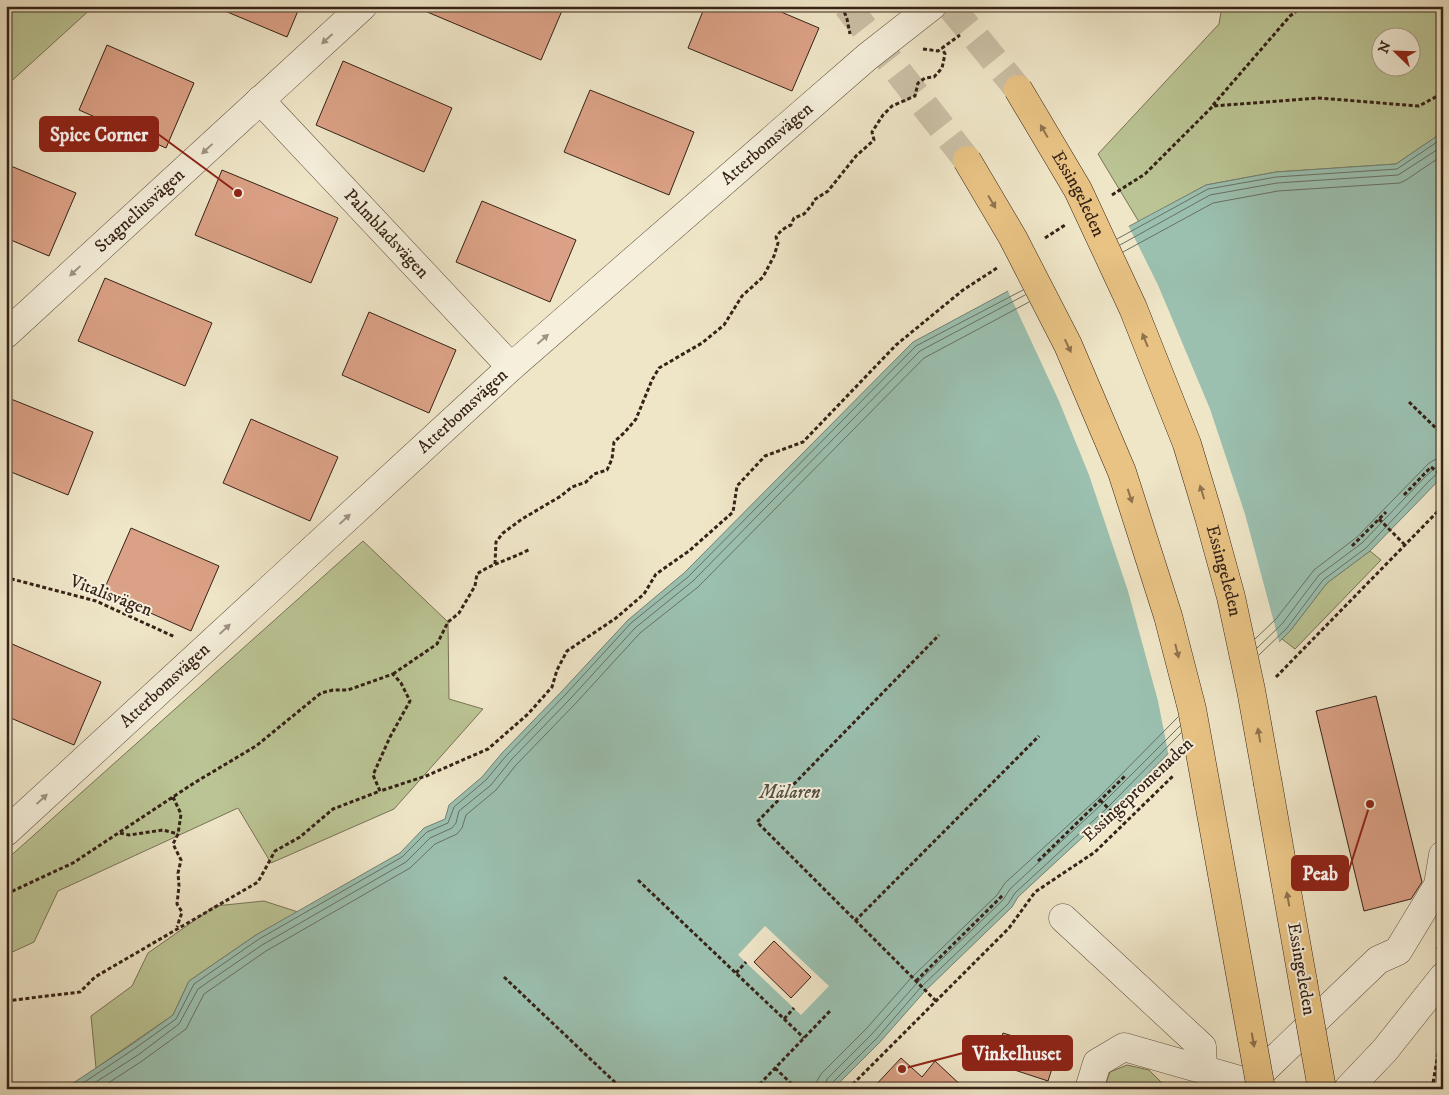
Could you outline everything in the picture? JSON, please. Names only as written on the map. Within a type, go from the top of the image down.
[{"type":"highway","name":"Essingeleden","points":[[1018,89],[1078,190],[1133,308],[1186,444],[1209,517],[1232,597],[1251,690],[1322,1086]]},
{"type":"highway","points":[[967,160],[1013,238],[1068,345],[1122,472],[1162,598],[1192,709],[1261,1089]]},
{"type":"street","name":"Stagneliusvägen","points":[[6,334],[363,6]]},
{"type":"street","name":"Atterbomsvägen","points":[[6,832],[511,367],[867,57],[932,6]]},
{"type":"street","name":"Palmbladsvägen","points":[[260,100],[511,367]]},
{"type":"street","points":[[1089,1089],[1097,1063],[1124,1047],[1250,1083],[1378,960],[1398,951],[1438,886],[1443,855]]},
{"type":"street","points":[[1063,918],[1202,1047],[1202,1069]]},
{"type":"street","points":[[1348,1089],[1385,1050],[1443,977]]},
{"type":"path","points":[[1112,195],[1145,174],[1213,106],[1290,16],[1303,6]]},
{"type":"path","points":[[918,49],[938,51],[960,35]]},
{"type":"path","points":[[495,564],[496,542],[503,534],[522,519],[561,496],[572,487],[586,482],[594,474],[607,470],[612,459],[614,442],[636,419],[659,368],[702,343],[724,326],[742,296],[763,277],[774,256],[778,243],[776,237],[778,233],[791,225],[794,218],[804,214],[814,200],[828,191],[856,156],[874,140],[872,132],[883,115],[892,106],[915,96],[918,83],[925,78],[934,77],[942,68],[945,54],[942,48]]},
{"type":"path","points":[[1213,106],[1318,98],[1419,106],[1443,92]]},
{"type":"path","points":[[1037,243],[1070,222]]},
{"type":"path","points":[[6,1001],[80,992],[95,977],[258,882],[275,851],[300,836],[333,809],[426,776],[488,748],[528,714],[552,686],[557,670],[567,650],[616,618],[644,594],[656,574],[689,552],[733,512],[738,486],[765,456],[803,442],[896,345],[963,290],[1004,264]]},
{"type":"path","points":[[1409,402],[1443,435]]},
{"type":"path","points":[[1404,495],[1431,467],[1443,476]]},
{"type":"path","points":[[1271,683],[1443,506]]},
{"type":"path","points":[[1352,546],[1386,512]]},
{"type":"path","points":[[1379,519],[1405,545]]},
{"type":"path","points":[[6,894],[73,863],[173,797],[256,746],[321,693],[333,690],[348,690],[393,674],[437,644],[448,622],[459,613],[475,586],[477,574],[530,549]]},
{"type":"path","name":"Vitalisvägen","points":[[6,575],[8,578],[96,601],[177,638]]},
{"type":"path","points":[[936,1001],[756,822],[939,635]]},
{"type":"path","points":[[380,791],[373,775],[390,737],[410,700],[401,682],[393,674]]},
{"type":"path","points":[[855,921],[1039,736]]},
{"type":"path","name":"Essingepromenaden","points":[[848,1089],[1009,928],[1035,892],[1095,852],[1180,770]]},
{"type":"path","points":[[1038,861],[1125,776]]},
{"type":"path","points":[[173,797],[181,814],[178,834],[172,844],[180,860],[177,904],[182,912],[177,928]]},
{"type":"path","points":[[1100,800],[1124,824]]},
{"type":"path","points":[[119,832],[129,835],[163,830],[178,834]]},
{"type":"path","points":[[638,880],[804,1038]]},
{"type":"path","points":[[916,981],[1003,895]]},
{"type":"path","points":[[736,973],[746,962]]},
{"type":"path","points":[[504,977],[622,1089]]},
{"type":"path","points":[[784,1019],[794,1008]]},
{"type":"path","points":[[755,1089],[830,1011]]},
{"type":"path","points":[[1432,1089],[1440,1042]]},
{"type":"path","points":[[775,1068],[797,1089]]},
{"type":"shaded area","points":[[6,6],[94,6],[6,86]]},
{"type":"shaded area","points":[[1222,6],[1443,6],[1443,132],[1396,164],[1276,172],[1206,185],[1139,222],[1098,154],[1219,24]]},
{"type":"shaded area","points":[[363,541],[448,622],[449,699],[483,709],[394,809],[271,863],[238,808],[58,891],[34,942],[6,955],[6,860]]},
{"type":"shaded area","points":[[1370,551],[1381,560],[1295,649],[1282,639],[1327,583]]},
{"type":"shaded area","points":[[264,901],[298,912],[256,935],[189,981],[173,1015],[96,1068],[91,1016],[132,986],[148,953],[215,906]]},
{"type":"shaded area","points":[[1127,1065],[1149,1070],[1162,1083],[1172,1089],[1104,1089],[1110,1072]]},
{"type":"water","name":"Mälaren","points":[[1443,132],[1443,476],[1370,551],[1327,583],[1290,631],[1111,811],[1018,897],[1012,907],[925,991],[880,1042],[833,1089],[64,1089],[173,1015],[189,981],[256,935],[400,853],[424,828],[445,819],[449,805],[482,777],[502,753],[628,620],[684,573],[913,342],[1206,185],[1276,172],[1396,164]]},
{"type":"pier","points":[[1128,225],[1158,285],[1210,409],[1245,514],[1280,645],[1169,757],[1158,701],[1128,591],[1089,475],[1059,401],[1007,289]]},
{"type":"pier","points":[[765,926],[829,986],[801,1015],[738,955]]},
{"type":"building","points":[[213,6],[300,6],[287,37]]},
{"type":"building","points":[[413,6],[564,6],[541,60]]},
{"type":"building","points":[[705,6],[767,6],[819,28],[792,91],[688,48]]},
{"type":"building","points":[[107,45],[194,83],[166,148],[79,110]]},
{"type":"building","points":[[343,61],[452,108],[424,172],[316,125]]},
{"type":"building","points":[[590,90],[694,132],[669,195],[564,152]]},
{"type":"building","points":[[6,164],[76,193],[49,256],[6,238]]},
{"type":"building","points":[[222,170],[338,218],[311,283],[195,235]]},
{"type":"building","points":[[482,201],[576,240],[550,302],[456,262]]},
{"type":"building","points":[[105,278],[212,323],[185,386],[78,341]]},
{"type":"building","points":[[369,312],[456,350],[429,413],[342,375]]},
{"type":"building","points":[[6,397],[93,432],[68,495],[6,470]]},
{"type":"building","points":[[251,419],[338,457],[310,521],[223,483]]},
{"type":"building","points":[[131,528],[219,566],[191,631],[103,592]]},
{"type":"building","points":[[12,644],[101,682],[74,745],[6,716],[6,659]]},
{"type":"building","points":[[1376,696],[1422,882],[1411,899],[1364,911],[1316,711]]},
{"type":"building","points":[[774,941],[811,977],[791,998],[754,962]]},
{"type":"building","points":[[1003,1033],[1058,1050],[1048,1081],[993,1063]]},
{"type":"building","points":[[901,1058],[922,1077],[935,1061],[965,1089],[872,1089]]},
{"type":"tunnel","points":[[847,6],[967,160]]},
{"type":"tunnel","points":[[950,6],[1018,89]]},
{"type":"place","name":"Spice Corner","points":[[238,193]]},
{"type":"place","name":"Peab","points":[[1370,804]]},
{"type":"place","name":"Vinkelhuset","points":[[902,1069]]}]
